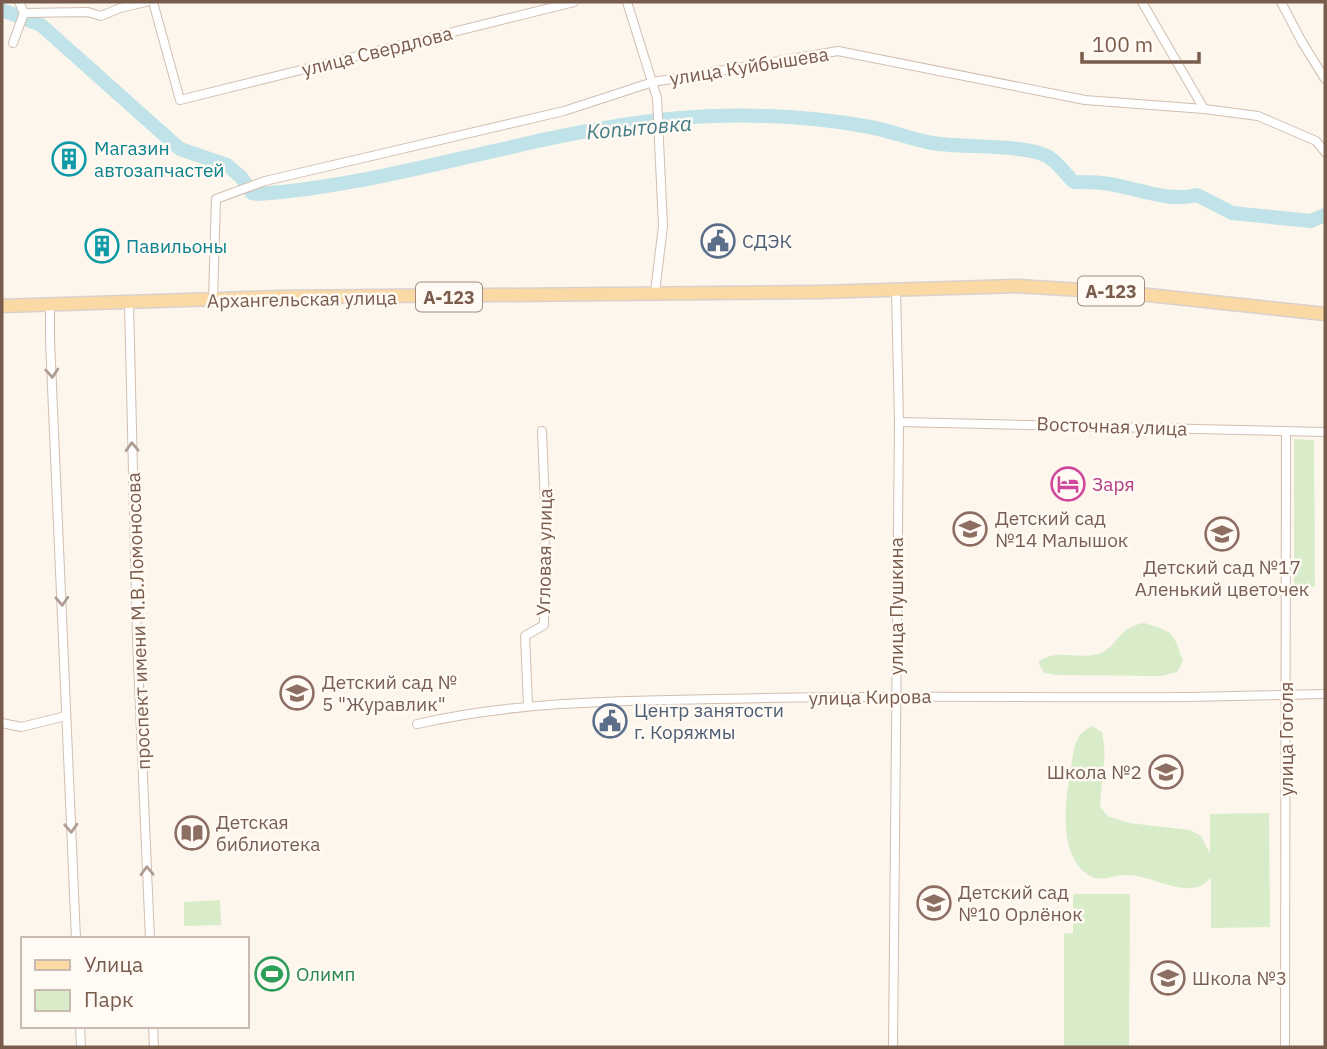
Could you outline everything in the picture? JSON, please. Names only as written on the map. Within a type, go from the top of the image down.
[{"type":"main road","name":"А-123","points":[[897,290],[963,287],[1059,288],[1199,299],[1325,314]]},
{"type":"main road","name":"Архангельская улица","points":[[2,306],[213,299],[897,290]]},
{"type":"street","points":[[13,43],[24,13],[19,2]]},
{"type":"street","points":[[49,2],[52,13]]},
{"type":"street","points":[[24,13],[88,12],[101,16],[146,2]]},
{"type":"street","name":"улица Свердлова","points":[[153,2],[180,100],[574,2]]},
{"type":"street","points":[[627,2],[653,82],[658,113],[663,226],[655,292]]},
{"type":"street","points":[[1142,2],[1205,109]]},
{"type":"street","points":[[1281,2],[1325,79]]},
{"type":"street","name":"улица Куйбышева","points":[[213,299],[216,199],[265,181],[564,111],[653,82],[838,51],[1085,100],[1258,116],[1317,141],[1325,152]]},
{"type":"street","name":"улица Пушкина","points":[[893,1047],[899,422],[897,290]]},
{"type":"street","name":"проспект имени М.В.Ломоносова","points":[[128,303],[136,625],[150,937]]},
{"type":"street","points":[[50,305],[76,937]]},
{"type":"street","name":"Восточная улица","points":[[899,422],[1325,432]]},
{"type":"street","name":"Угловая улица","points":[[528,705],[525,636],[544,625],[545,505],[542,431]]},
{"type":"street","name":"улица Гоголя","points":[[1285,1047],[1286,431]]},
{"type":"street","name":"улица Кирова","points":[[417,724],[466,713],[528,705],[896,696],[1188,697],[1325,694]]},
{"type":"street","points":[[2,723],[21,727],[66,716]]},
{"type":"street","points":[[80,1028],[81,1047]]},
{"type":"street","points":[[153,1028],[154,1047]]},
{"type":"green space","points":[[1294,439],[1314,440],[1315,587],[1294,586]]},
{"type":"green space","points":[[1144,623],[1167,631],[1174,639],[1183,661],[1177,672],[1161,676],[1057,675],[1044,673],[1038,662],[1052,656],[1098,654],[1110,647],[1122,633]]},
{"type":"green space","points":[[1092,726],[1102,732],[1104,742],[1100,806],[1107,816],[1129,823],[1190,830],[1201,836],[1210,854],[1210,814],[1269,813],[1270,927],[1211,928],[1211,878],[1200,886],[1184,888],[1129,875],[1092,877],[1077,864],[1067,839],[1067,794],[1076,744],[1081,734]]},
{"type":"green space","points":[[1073,894],[1130,894],[1129,1047],[1064,1047],[1064,934],[1073,933]]},
{"type":"green space","points":[[220,900],[221,925],[184,926],[184,902]]},
{"type":"waterway","points":[[4,2],[6,10]]},
{"type":"waterway","name":"Копытовка","points":[[2,10],[41,25],[180,149],[227,165],[241,177],[252,193],[258,194],[361,180],[617,126],[669,119],[744,116],[820,120],[870,127],[932,143],[1037,152],[1051,158],[1074,182],[1095,182],[1173,197],[1197,195],[1232,213],[1311,221],[1325,215]]},
{"type":"place","name":"Магазин автозапчастей","points":[[69,159]]},
{"type":"place","name":"СДЭК","points":[[718,241]]},
{"type":"place","name":"Павильоны","points":[[102,246]]},
{"type":"place","name":"Заря","points":[[1068,484]]},
{"type":"place","name":"Детский сад №14 Малышок","points":[[970,529]]},
{"type":"place","name":"Детский сад №17 Аленький цветочек","points":[[1222,534]]},
{"type":"place","name":"Детский сад № 5 \"Журавлик\"","points":[[297,693]]},
{"type":"place","name":"Центр занятости г. Коряжмы","points":[[610,721]]},
{"type":"place","name":"Школа №2","points":[[1166,772]]},
{"type":"place","name":"Детская библиотека","points":[[192,833]]},
{"type":"place","name":"Детский сад №10 Орлёнок","points":[[934,903]]},
{"type":"place","name":"Олимп","points":[[272,974]]},
{"type":"place","name":"Школа №3","points":[[1168,978]]}]
